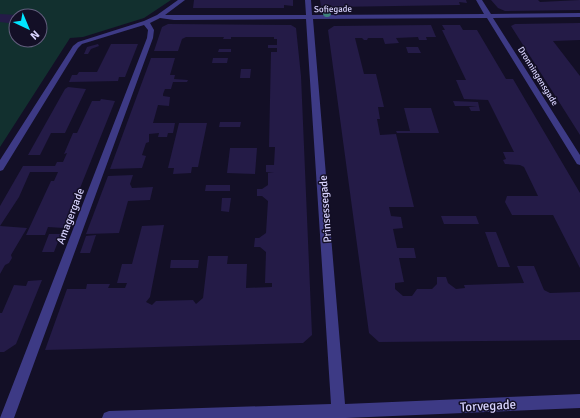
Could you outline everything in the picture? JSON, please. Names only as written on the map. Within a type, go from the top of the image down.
[{"type":"street","points":[[0,168],[75,47],[80,43],[146,22],[159,16],[182,0]]},
{"type":"street","name":"Prinsessegade","points":[[308,0],[311,18],[339,415]]},
{"type":"street","name":"Dronningensgade","points":[[479,0],[580,162]]},
{"type":"street","name":"Sofiegade","points":[[159,16],[174,18],[311,18],[580,15]]},
{"type":"street","name":"Amagergade","points":[[7,418],[150,38],[151,30],[146,22]]},
{"type":"street","name":"Torvegade","points":[[109,418],[339,415],[580,401]]},
{"type":"green space","points":[[0,0],[171,0],[144,18],[83,37],[70,38],[0,147]]},
{"type":"building","points":[[194,0],[293,0],[293,6],[284,5],[284,8],[193,8]]},
{"type":"building","points":[[320,0],[466,0],[467,3],[459,2],[460,5],[332,7],[331,5],[321,6]]},
{"type":"building","points":[[491,0],[538,0],[540,2],[580,0],[580,10],[505,11],[498,8]]},
{"type":"building","points":[[0,14],[8,14],[8,23],[0,22]]},
{"type":"building","points":[[580,23],[580,40],[553,41],[580,76],[580,135],[511,26],[515,24]]},
{"type":"building","points":[[168,24],[291,25],[296,28],[301,76],[312,335],[303,343],[45,350],[67,289],[86,289],[87,284],[110,284],[108,288],[125,288],[127,283],[117,283],[122,264],[132,264],[142,226],[164,225],[150,297],[146,302],[152,305],[156,301],[193,300],[196,304],[203,298],[208,256],[228,256],[227,264],[247,264],[246,288],[272,287],[272,283],[265,283],[266,252],[260,247],[254,247],[255,238],[259,238],[266,233],[268,201],[262,196],[257,196],[257,189],[262,189],[268,185],[268,173],[274,173],[266,172],[266,165],[274,165],[275,147],[269,147],[271,52],[277,52],[277,48],[268,48],[268,45],[277,45],[277,39],[274,39],[274,37],[231,37],[231,39],[223,39],[224,37],[186,37],[182,39],[178,51],[154,51],[162,27]]},
{"type":"building","points":[[431,25],[436,37],[426,37],[427,40],[419,40],[418,37],[396,38],[399,43],[385,44],[383,38],[368,38],[367,40],[364,40],[362,38],[355,38],[364,74],[376,74],[384,107],[378,107],[380,119],[377,119],[380,135],[396,134],[414,207],[389,207],[391,216],[401,217],[403,228],[393,229],[397,248],[414,248],[416,258],[399,258],[404,282],[395,283],[395,289],[403,296],[412,296],[417,289],[432,289],[437,284],[437,277],[446,277],[448,283],[456,289],[465,288],[464,285],[524,283],[517,266],[534,266],[544,290],[550,293],[580,292],[580,340],[379,342],[369,333],[328,30],[334,26]]},
{"type":"building","points":[[442,25],[460,25],[463,30],[477,30],[506,79],[513,79],[580,193],[580,268],[553,215],[512,215],[505,202],[507,196],[538,196],[524,167],[520,165],[505,164],[503,160],[506,159],[503,152],[514,152],[488,100],[464,99],[456,80],[466,80],[442,30],[445,30]]},
{"type":"building","points":[[98,44],[99,46],[91,49],[88,54],[84,54],[87,47]]},
{"type":"building","points":[[111,44],[138,44],[125,77],[119,77],[118,81],[69,82],[72,75],[77,75],[79,72],[97,72]]},
{"type":"building","points":[[406,47],[418,47],[421,53],[408,53]]},
{"type":"building","points":[[219,49],[231,49],[231,52],[218,52]]},
{"type":"building","points":[[151,58],[175,58],[170,75],[175,75],[174,79],[188,80],[187,82],[173,82],[171,89],[165,89],[163,94],[163,96],[170,97],[169,106],[158,105],[153,123],[175,123],[173,133],[168,133],[167,137],[158,137],[159,133],[149,134],[149,142],[146,143],[142,155],[146,156],[142,168],[110,169]]},
{"type":"building","points":[[213,58],[228,58],[227,63],[212,63]]},
{"type":"building","points":[[241,69],[251,69],[250,78],[240,78]]},
{"type":"building","points":[[68,87],[86,89],[65,133],[51,133],[40,155],[28,155],[65,89]]},
{"type":"building","points":[[101,99],[115,101],[64,228],[48,227],[45,235],[26,235],[51,181],[54,181],[58,172],[30,172],[19,197],[0,226],[0,206],[23,166],[55,166],[57,162],[63,162],[67,153],[64,154],[73,133],[77,133],[92,101],[100,101]]},
{"type":"building","points":[[453,101],[478,102],[480,111],[471,111],[469,107],[477,106],[455,106]]},
{"type":"building","points":[[404,108],[431,108],[439,133],[397,133],[396,131],[410,131]]},
{"type":"building","points":[[220,122],[241,122],[240,127],[219,127]]},
{"type":"building","points":[[179,123],[207,123],[198,167],[192,167],[191,173],[173,174],[174,168],[168,168]]},
{"type":"building","points":[[230,148],[257,148],[255,174],[227,173]]},
{"type":"building","points":[[133,175],[130,184],[132,188],[153,187],[150,200],[128,201],[119,233],[86,234],[108,176]]},
{"type":"building","points":[[206,185],[230,185],[230,191],[205,191]]},
{"type":"building","points":[[222,198],[231,198],[229,212],[221,211]]},
{"type":"building","points":[[441,216],[476,216],[479,224],[444,224]]},
{"type":"building","points":[[0,226],[27,228],[11,255],[12,258],[9,263],[5,265],[0,274]]},
{"type":"building","points":[[485,232],[496,232],[510,267],[498,267]]},
{"type":"building","points":[[49,234],[61,234],[54,252],[42,252]]},
{"type":"building","points":[[96,235],[90,253],[80,253],[86,236]]},
{"type":"building","points":[[171,260],[199,260],[198,268],[170,268]]},
{"type":"building","points":[[42,280],[16,344],[4,352],[0,352],[0,313],[2,313],[14,285],[26,286],[28,281]]}]
